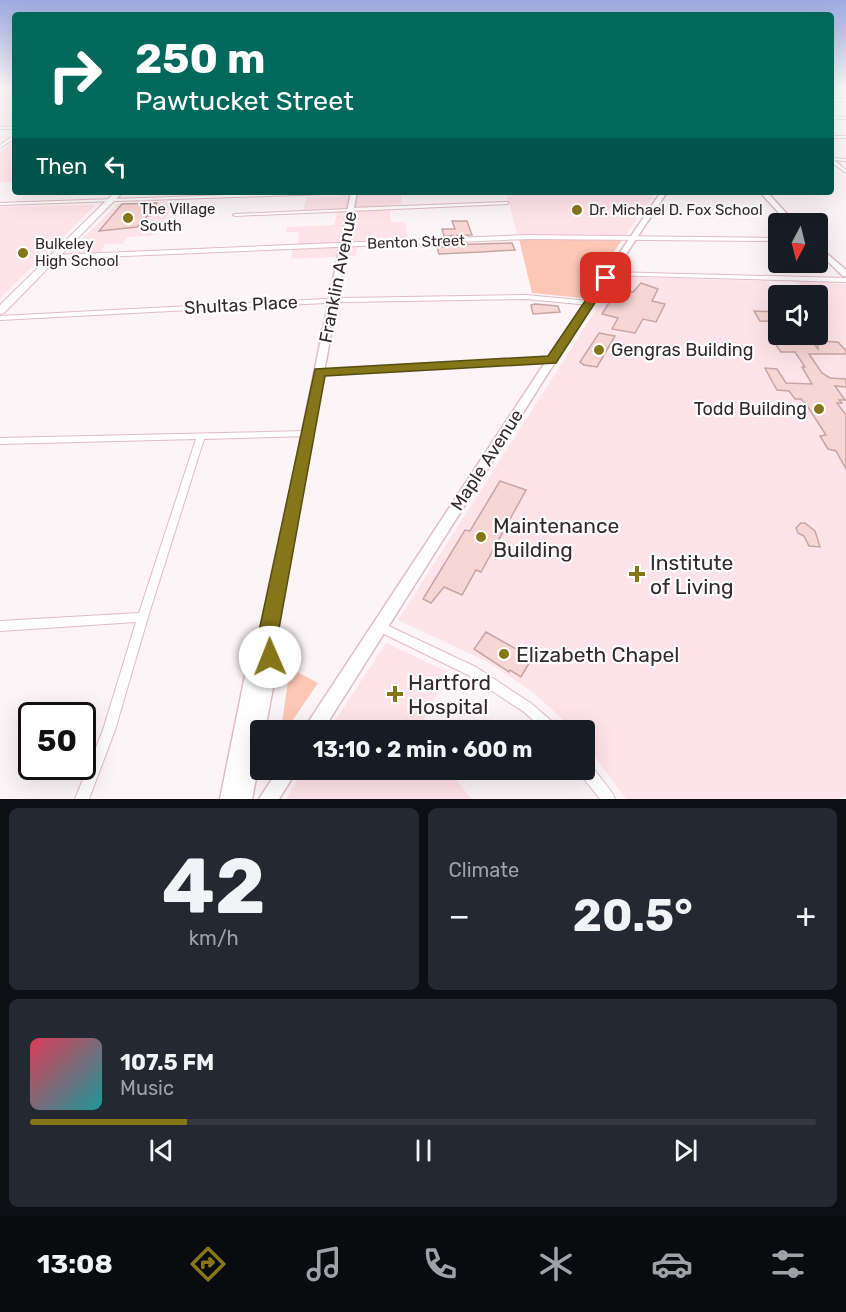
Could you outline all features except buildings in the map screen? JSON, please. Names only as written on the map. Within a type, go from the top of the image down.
[{"type":"main road","points":[[0,311],[116,195]]},
{"type":"main road","name":"Franklin Avenue","points":[[229,799],[256,661],[266,645],[353,195]]},
{"type":"main road","name":"Maple Avenue","points":[[319,720],[378,626],[662,195]]},
{"type":"main road","points":[[766,195],[783,213]]},
{"type":"main road","points":[[828,257],[846,274]]},
{"type":"main road","name":"Franklin Avenue","points":[[243,799],[270,661],[266,645]]},
{"type":"main road","points":[[268,799],[281,780]]},
{"type":"street","points":[[834,162],[846,172]]},
{"type":"street","points":[[0,204],[109,202],[234,195]]},
{"type":"street","points":[[235,215],[506,203]]},
{"type":"street","name":"Benton Street","points":[[54,257],[528,237],[768,240]]},
{"type":"street","points":[[609,274],[846,280]]},
{"type":"street","name":"Shultas Place","points":[[0,318],[333,300],[526,297],[590,303]]},
{"type":"street","points":[[319,372],[552,360]]},
{"type":"street","points":[[0,441],[307,434]]},
{"type":"street","points":[[82,799],[110,730],[143,617],[201,437]]},
{"type":"street","points":[[0,626],[143,617]]},
{"type":"street","points":[[378,626],[472,671],[528,708],[542,720]]},
{"type":"street","points":[[593,780],[608,799]]},
{"type":"shaded area","points":[[12,143],[12,182],[0,182],[0,152]]},
{"type":"shaded area","points":[[401,195],[402,204],[389,205],[391,222],[405,222],[408,239],[359,241],[356,256],[291,259],[293,249],[297,249],[299,232],[286,232],[287,227],[334,225],[338,209],[303,211],[307,197]]},
{"type":"shaded area","name":"Dr. Michael D. Fox School","points":[[507,195],[654,195],[626,235],[517,234]]},
{"type":"shaded area","points":[[175,202],[161,229],[156,230],[152,236],[127,237],[123,244],[105,244],[101,252],[69,253],[117,204]]},
{"type":"shaded area","name":"Bulkeley High School","points":[[95,206],[0,298],[0,207]]},
{"type":"shaded area","points":[[519,239],[622,240],[582,298],[532,293]]},
{"type":"shaded area","name":"Institute of Living","points":[[617,277],[766,281],[769,285],[768,345],[828,345],[828,285],[800,285],[797,281],[846,284],[846,795],[839,799],[626,799],[595,757],[595,720],[563,720],[534,693],[488,662],[398,620]]},
{"type":"shaded area","name":"Hartford Hospital","points":[[386,643],[448,672],[424,720],[336,720]]},
{"type":"shaded area","points":[[290,668],[318,683],[293,720],[282,720]]},
{"type":"shaded area","name":"Hartford Hospital","points":[[298,780],[457,780],[471,799],[286,799]]},
{"type":"place","name":"Dr. Michael D. Fox School","points":[[577,210]]},
{"type":"place","name":"The Village South","points":[[128,218]]},
{"type":"place","name":"Bulkeley High School","points":[[23,253]]},
{"type":"place","name":"Gengras Building","points":[[599,350]]},
{"type":"place","name":"Todd Building","points":[[819,409]]},
{"type":"place","name":"Maintenance Building","points":[[481,537]]},
{"type":"place","name":"Institute of Living","points":[[637,574]]},
{"type":"place","name":"Elizabeth Chapel","points":[[504,654]]},
{"type":"place","name":"Hartford Hospital","points":[[395,694]]},
{"type":"route","points":[[270,657],[266,645],[319,372],[552,360],[606,278]]}]
